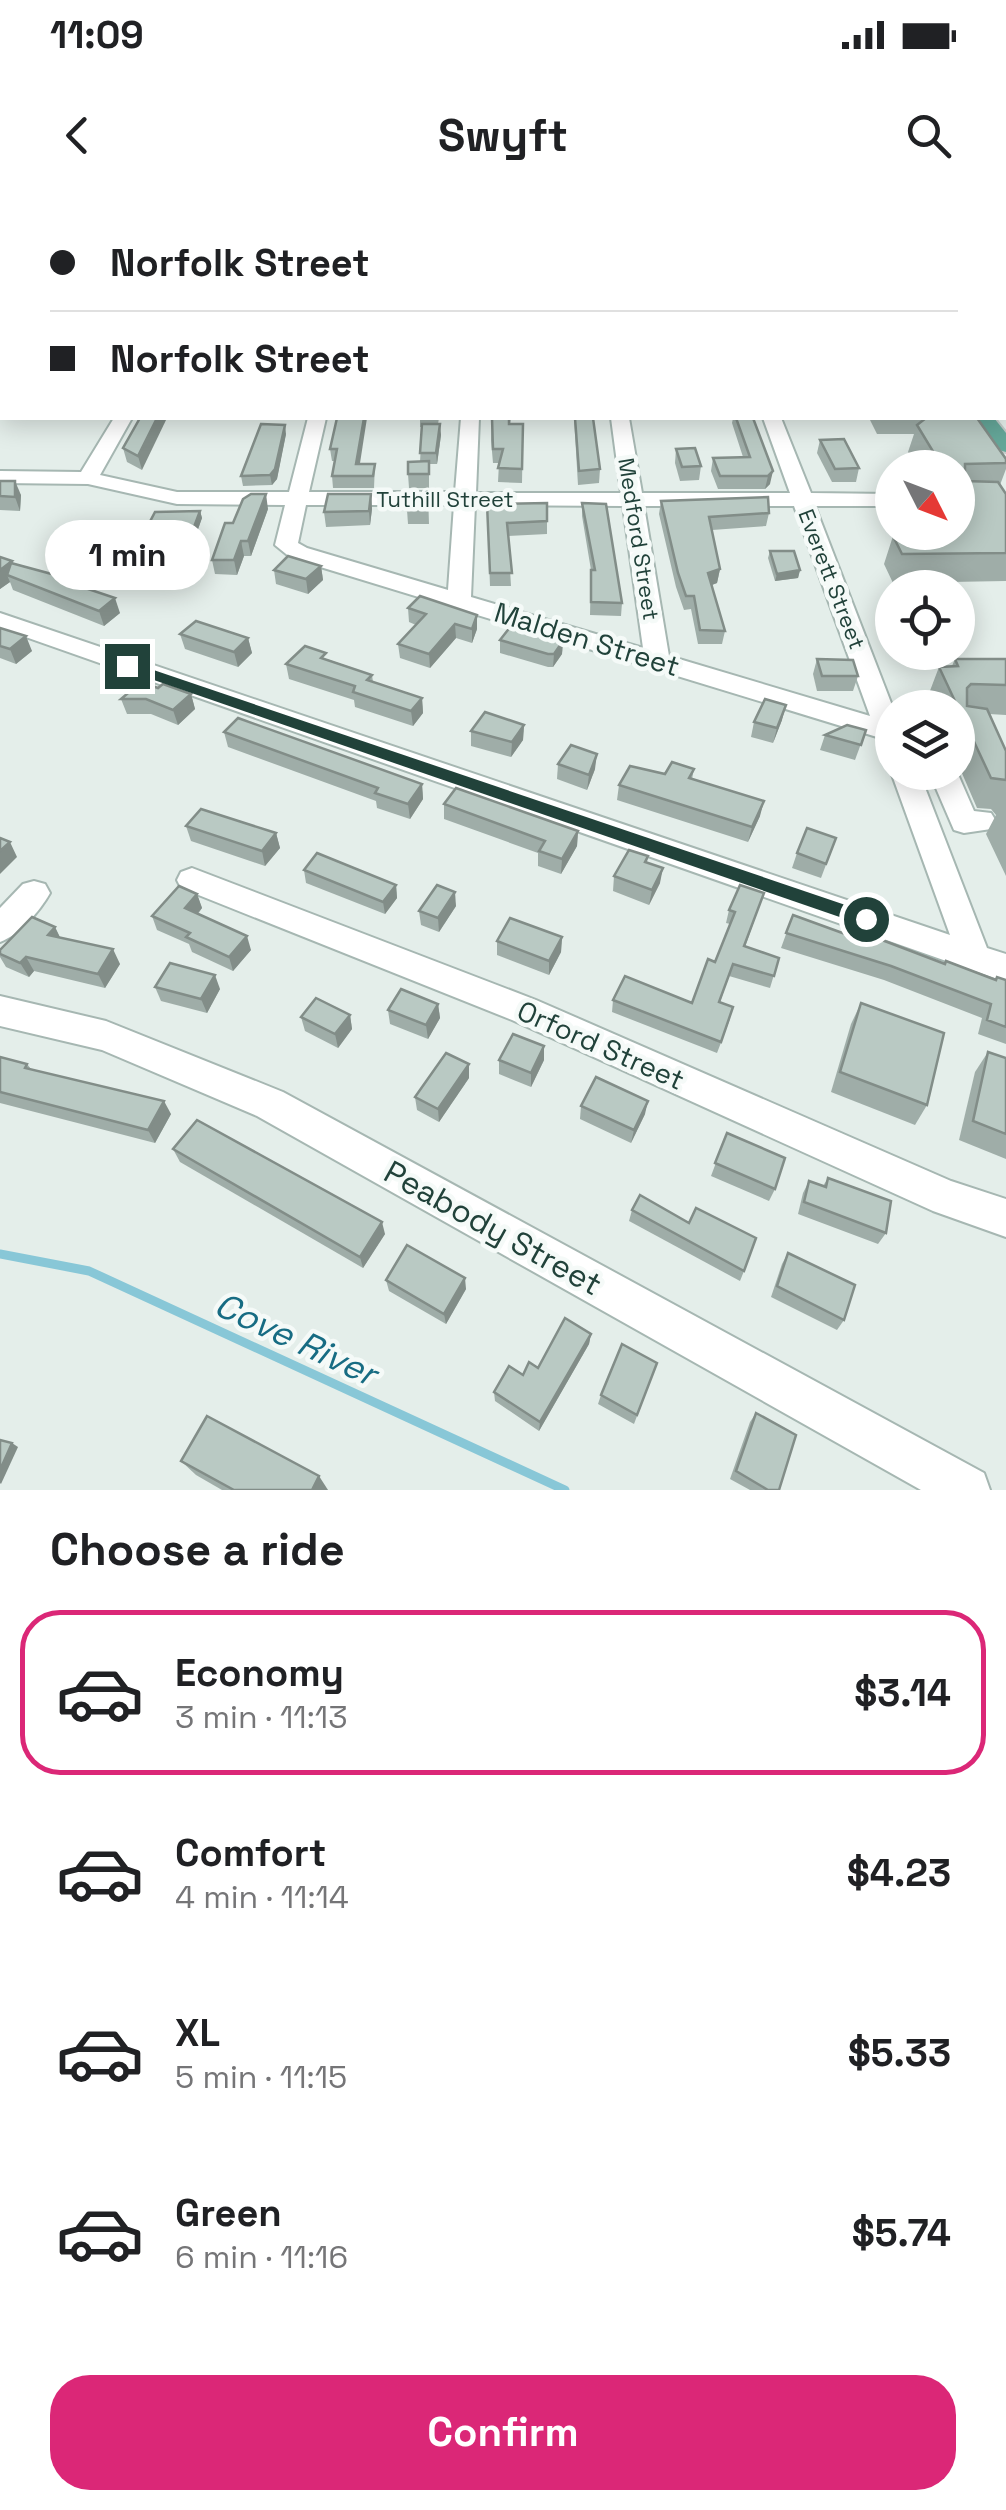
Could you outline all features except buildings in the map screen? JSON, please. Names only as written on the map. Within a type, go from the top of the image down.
[{"type":"main road","points":[[986,420],[1006,446]]},
{"type":"street","points":[[88,478],[123,420]]},
{"type":"street","points":[[297,498],[316,420]]},
{"type":"street","points":[[459,600],[470,420]]},
{"type":"street","name":"Medford Street","points":[[620,420],[658,660]]},
{"type":"street","name":"Everett Street","points":[[773,420],[875,693]]},
{"type":"street","name":"Tuthill Street","points":[[0,477],[88,478],[177,498],[875,500]]},
{"type":"street","name":"Malden Street","points":[[297,498],[286,545],[299,553],[658,660],[875,730]]},
{"type":"street","points":[[0,620],[1006,968]]},
{"type":"street","points":[[912,790],[974,957]]},
{"type":"street","points":[[954,790],[973,822]]},
{"type":"street","name":"Orford Street","points":[[192,880],[524,1010],[948,1198],[1006,1218]]},
{"type":"street","points":[[0,929],[34,893]]},
{"type":"street","name":"Peabody Street","points":[[0,1011],[106,1036],[270,1104],[967,1490]]},
{"type":"waterway","name":"Cove River","points":[[0,1254],[89,1271],[565,1490]]},
{"type":"route","points":[[127,666],[866,919]]}]
